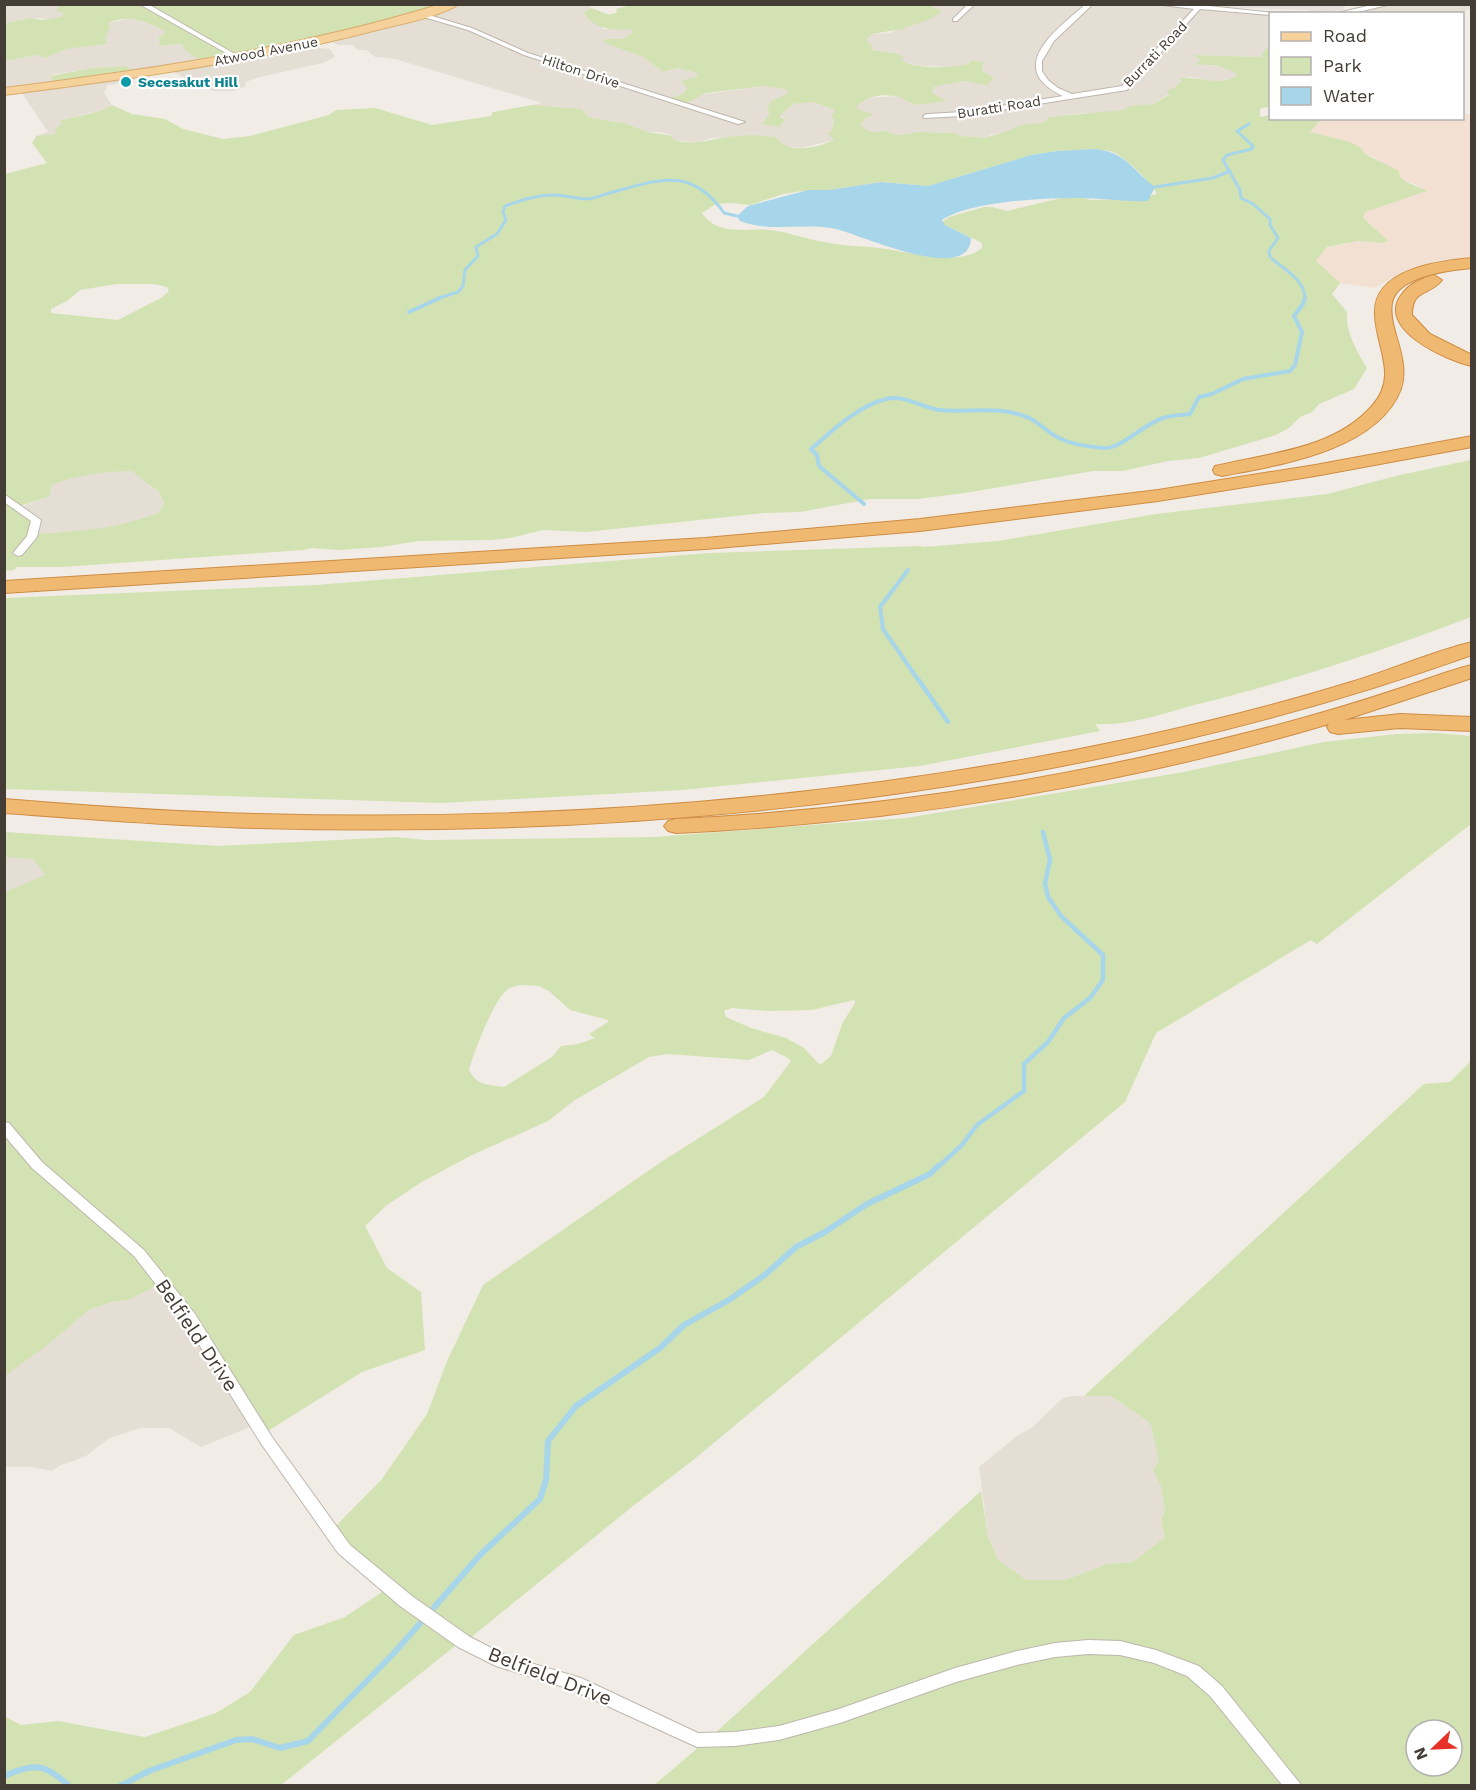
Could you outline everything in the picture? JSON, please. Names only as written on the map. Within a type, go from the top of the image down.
[{"type":"highway","points":[[1134,487],[1289,456],[1320,446],[1357,427],[1381,405],[1394,382],[1394,360],[1382,313],[1386,297],[1399,283],[1413,275],[1441,267],[1472,263]]},
{"type":"highway","points":[[1472,272],[1445,277],[1423,285],[1409,296],[1403,309],[1408,324],[1420,337],[1442,350],[1472,361]]},
{"type":"highway","points":[[482,557],[791,528],[1134,487],[1290,463],[1472,428]]},
{"type":"highway","points":[[4,587],[762,540],[1020,514],[1252,482],[1472,441]]},
{"type":"highway","points":[[4,806],[221,820],[333,823],[454,822],[609,815],[863,791],[972,775],[1101,752],[1232,722],[1354,688],[1472,648]]},
{"type":"highway","points":[[454,822],[577,828],[660,827],[818,816],[965,798],[1130,767],[1217,747],[1342,714],[1472,671]]},
{"type":"highway","points":[[1217,747],[1371,723],[1414,721],[1472,724]]},
{"type":"main road","name":"Atwood Avenue","points":[[4,92],[237,57],[342,36],[423,15],[454,4]]},
{"type":"street","points":[[142,4],[237,57]]},
{"type":"street","points":[[955,20],[972,4]]},
{"type":"street","points":[[1070,96],[1056,90],[1042,78],[1036,66],[1037,59],[1052,38],[1090,4]]},
{"type":"street","points":[[1158,4],[1269,13]]},
{"type":"street","points":[[1347,12],[1389,4]]},
{"type":"street","name":"Burrati Road","points":[[1070,96],[1113,91],[1127,86],[1199,8]]},
{"type":"street","name":"Hilton Drive","points":[[423,15],[470,29],[526,54],[741,122]]},
{"type":"street","name":"Buratti Road","points":[[927,116],[963,114],[1070,96]]},
{"type":"street","points":[[4,497],[36,520],[32,537],[18,553]]},
{"type":"street","name":"Belfield Drive","points":[[4,1126],[37,1165],[139,1253],[190,1318],[267,1441],[344,1549],[406,1601],[459,1638],[502,1661],[575,1683],[697,1740],[735,1739],[779,1733],[840,1716],[955,1675],[1036,1654],[1088,1647],[1120,1648],[1156,1657],[1193,1671],[1216,1691],[1294,1785]]},
{"type":"shaded area","points":[[1159,4],[1269,13],[1269,47],[1265,49],[1261,57],[1195,55],[1206,64],[1226,68],[1236,73],[1237,76],[1216,82],[1192,77],[1181,78],[1183,81],[1169,94],[1153,104],[1129,106],[1123,110],[1107,113],[1049,117],[1049,120],[1041,124],[1016,127],[1010,132],[992,134],[986,138],[961,136],[956,133],[919,132],[898,135],[885,131],[870,132],[861,127],[864,119],[872,114],[857,109],[857,106],[868,98],[896,96],[916,105],[945,100],[932,93],[932,87],[964,81],[987,84],[994,78],[984,72],[982,66],[985,64],[971,60],[968,64],[953,67],[918,66],[902,61],[894,53],[871,50],[866,40],[872,34],[890,33],[941,11],[929,5]]},
{"type":"shaded area","points":[[1213,4],[1346,5],[1343,10],[1322,12],[1211,7]]},
{"type":"shaded area","points":[[4,5],[59,5],[56,9],[65,13],[62,17],[54,19],[32,18],[5,23]]},
{"type":"shaded area","points":[[454,5],[590,5],[591,8],[585,11],[603,29],[632,29],[633,32],[623,39],[606,39],[604,42],[643,57],[663,72],[678,68],[697,73],[698,76],[682,81],[687,88],[684,93],[669,99],[764,86],[786,89],[789,93],[771,106],[771,114],[761,123],[785,119],[779,115],[794,104],[813,102],[835,110],[832,132],[829,133],[835,140],[801,148],[784,146],[777,140],[711,138],[697,143],[673,140],[672,135],[661,132],[647,132],[627,124],[588,117],[582,109],[532,105],[542,103],[395,59],[375,57],[366,50],[358,50],[352,45],[338,45],[327,39]]},
{"type":"shaded area","points":[[1388,5],[1471,5],[1471,9],[1459,12],[1361,12],[1361,10]]},
{"type":"shaded area","points":[[132,18],[163,30],[165,33],[158,39],[160,42],[157,46],[181,44],[186,51],[204,62],[313,42],[320,48],[330,49],[335,57],[323,63],[256,78],[246,82],[245,87],[234,91],[214,91],[196,85],[168,68],[140,73],[125,66],[93,68],[50,75],[57,85],[132,75],[136,80],[125,79],[125,82],[108,85],[104,93],[112,105],[109,108],[62,120],[55,134],[36,136],[48,132],[20,90],[5,92],[5,61],[38,55],[45,58],[66,49],[108,44],[105,37],[110,26],[108,23]]},
{"type":"shaded area","points":[[1464,114],[1471,114],[1471,257],[1443,260],[1413,267],[1374,288],[1339,283],[1332,278],[1316,261],[1326,248],[1358,241],[1382,243],[1387,241],[1362,217],[1365,211],[1427,191],[1413,183],[1403,181],[1376,158],[1365,154],[1361,148],[1343,140],[1310,132],[1320,120],[1464,120]]},
{"type":"shaded area","points":[[131,471],[144,478],[150,487],[158,490],[164,502],[160,512],[133,523],[96,530],[32,534],[19,507],[49,497],[52,485],[73,477],[100,472]]},
{"type":"shaded area","points":[[5,857],[33,859],[46,875],[5,892]]},
{"type":"shaded area","points":[[160,1284],[255,1425],[201,1447],[169,1428],[140,1428],[108,1439],[86,1456],[52,1471],[30,1467],[4,1467],[4,1376],[50,1343],[89,1310],[111,1302],[128,1300]]},
{"type":"shaded area","points":[[1111,1396],[1150,1423],[1159,1460],[1153,1470],[1161,1487],[1165,1510],[1161,1520],[1165,1537],[1133,1562],[1107,1564],[1065,1580],[1027,1580],[998,1560],[988,1537],[979,1467],[1018,1435],[1030,1429],[1063,1398]]},
{"type":"green space","points":[[635,4],[929,5],[942,11],[930,19],[902,29],[872,34],[866,40],[872,46],[871,50],[894,53],[903,57],[902,61],[926,67],[968,64],[971,60],[985,63],[982,66],[984,72],[994,78],[987,85],[964,81],[933,87],[932,93],[947,101],[916,105],[896,96],[882,95],[868,98],[857,106],[858,109],[873,114],[864,119],[861,126],[870,132],[885,131],[898,135],[919,132],[956,133],[961,136],[986,138],[1020,126],[1044,122],[1048,120],[1048,117],[1123,110],[1129,106],[1153,104],[1169,95],[1167,90],[1174,88],[1182,81],[1180,78],[1222,81],[1237,76],[1236,73],[1221,67],[1207,64],[1196,65],[1200,60],[1194,55],[1261,57],[1265,49],[1269,47],[1269,106],[1260,109],[1260,117],[1269,115],[1269,120],[1320,120],[1310,132],[1350,142],[1361,148],[1365,154],[1399,171],[1403,179],[1427,191],[1365,212],[1363,218],[1388,241],[1382,243],[1358,241],[1327,247],[1316,261],[1340,283],[1332,294],[1347,312],[1350,334],[1367,368],[1354,389],[1319,404],[1312,412],[1300,417],[1289,428],[1276,435],[1199,458],[1168,461],[1123,471],[1093,471],[918,499],[870,499],[800,512],[764,513],[586,532],[543,530],[491,540],[419,541],[381,547],[338,550],[312,548],[63,567],[17,567],[14,570],[5,571],[5,174],[47,163],[32,143],[36,136],[55,134],[62,120],[95,112],[112,105],[132,114],[165,119],[183,129],[223,139],[250,136],[329,115],[336,110],[375,108],[432,125],[491,116],[493,112],[532,105],[582,109],[588,117],[627,124],[647,132],[673,136],[671,138],[686,142],[756,135],[776,137],[787,146],[803,148],[834,140],[828,133],[832,131],[834,120],[832,117],[835,110],[813,102],[794,104],[780,115],[781,118],[786,119],[779,127],[761,124],[770,114],[767,110],[771,101],[789,93],[785,89],[764,86],[706,93],[685,104],[668,99],[684,93],[687,88],[681,81],[698,76],[697,73],[678,68],[663,72],[643,57],[603,42],[606,39],[623,39],[632,33],[632,29],[612,29],[599,26],[593,23],[584,12],[591,8],[610,14],[617,12],[616,9]],"holes":[[[1096,149],[1110,151],[1132,165],[1157,194],[1141,198],[1091,200],[1074,195],[1007,211],[984,207],[949,217],[941,223],[982,243],[982,248],[960,257],[932,257],[838,244],[770,230],[728,229],[715,225],[702,213],[716,204],[750,205],[783,194],[808,190],[829,190],[881,182],[928,186],[1031,155],[1057,151]],[[117,284],[154,284],[167,287],[169,291],[161,298],[118,320],[51,313],[51,309],[67,301],[80,290]],[[131,471],[158,490],[164,502],[160,512],[112,526],[32,534],[35,519],[19,506],[49,497],[52,485],[62,481],[91,474]]]},
{"type":"green space","points":[[59,5],[454,5],[422,15],[204,62],[186,51],[181,44],[157,46],[160,42],[158,38],[165,33],[163,30],[143,21],[123,19],[109,23],[110,28],[105,37],[108,44],[66,49],[45,58],[38,55],[5,61],[5,23],[32,18],[41,20],[62,17],[64,13],[56,10]]},
{"type":"green space","points":[[125,66],[140,73],[57,85],[50,76],[93,68]]},
{"type":"green space","points":[[1471,460],[1471,617],[1404,642],[1267,685],[1147,718],[1121,723],[1095,724],[1100,731],[920,766],[682,790],[441,803],[5,789],[5,598],[316,585],[709,553],[924,547],[998,541],[1156,514],[1327,494]]},
{"type":"green space","points":[[1436,733],[1471,736],[1471,824],[1317,944],[1311,940],[1156,1033],[1125,1102],[692,1461],[281,1785],[5,1785],[4,1716],[21,1725],[58,1721],[145,1737],[216,1713],[250,1692],[294,1635],[345,1617],[385,1590],[331,1531],[382,1479],[427,1414],[448,1359],[483,1285],[661,1162],[764,1097],[791,1061],[772,1050],[749,1060],[668,1054],[649,1057],[575,1100],[548,1121],[472,1155],[420,1183],[387,1205],[365,1226],[387,1268],[421,1292],[425,1350],[362,1372],[263,1434],[160,1284],[128,1300],[111,1302],[89,1310],[50,1343],[5,1376],[5,892],[45,875],[33,859],[5,857],[5,832],[219,846],[396,837],[426,840],[654,837],[906,818],[1184,772],[1324,742],[1397,734]],"holes":[[[521,985],[539,986],[549,991],[570,1010],[608,1020],[608,1022],[589,1034],[595,1038],[578,1044],[561,1046],[552,1057],[504,1087],[479,1082],[469,1070],[480,1039],[503,994],[509,988]],[[854,1000],[855,1003],[842,1024],[831,1056],[821,1064],[804,1048],[786,1038],[751,1028],[726,1017],[724,1011],[732,1008],[767,1011],[812,1010]]]},
{"type":"green space","points":[[1471,1061],[1471,1785],[653,1786],[713,1735],[981,1491],[988,1537],[998,1560],[1027,1580],[1065,1580],[1107,1564],[1133,1562],[1165,1537],[1161,1520],[1165,1510],[1161,1487],[1153,1470],[1159,1460],[1150,1423],[1111,1396],[1085,1396],[1086,1394],[1424,1084],[1450,1082]]},
{"type":"water","points":[[1096,149],[1122,158],[1155,187],[1148,201],[1088,198],[1046,199],[1008,202],[971,209],[942,220],[945,225],[971,238],[966,252],[953,258],[934,258],[912,253],[836,229],[812,226],[752,225],[740,221],[737,216],[748,206],[808,190],[829,190],[881,182],[928,186],[1031,155]]},
{"type":"waterway","points":[[1229,171],[1223,160],[1227,155],[1252,149],[1253,146],[1237,131],[1249,124]]},
{"type":"waterway","points":[[1155,187],[1213,178],[1229,171]]},
{"type":"waterway","points":[[1229,171],[1240,190],[1241,198],[1253,204],[1270,219],[1270,225],[1278,238],[1269,251],[1270,257],[1297,280],[1305,298]]},
{"type":"waterway","points":[[436,299],[458,292],[463,286],[465,270],[478,256],[476,247],[497,234],[506,220],[503,211],[505,206],[529,198],[554,195],[589,199],[646,183],[674,180],[700,188],[724,213],[737,216]]},
{"type":"waterway","points":[[409,312],[440,298]]},
{"type":"waterway","points":[[864,504],[819,466],[817,455],[811,449],[846,419],[876,402],[899,398],[939,410],[984,410],[1018,414],[1029,418],[1055,436],[1075,444],[1110,447],[1125,441],[1156,421],[1169,416],[1190,414],[1199,397],[1212,394],[1243,379],[1290,371],[1295,365],[1302,332],[1294,316],[1305,298]]},
{"type":"waterway","points":[[908,570],[880,607],[883,629],[919,681]]},
{"type":"waterway","points":[[918,679],[948,722]]},
{"type":"waterway","points":[[937,1168],[962,1145],[977,1125],[1024,1091],[1024,1064],[1048,1042],[1064,1018],[1090,998],[1103,980],[1103,955],[1061,916],[1048,897],[1045,883],[1050,860],[1043,832]]},
{"type":"waterway","points":[[120,1786],[149,1771],[236,1740],[252,1739],[280,1748],[308,1741],[394,1653],[481,1554],[540,1499],[546,1480],[548,1441],[576,1406],[660,1348],[684,1325],[729,1300],[766,1274],[796,1247],[825,1232],[867,1204],[930,1174],[938,1166]]},
{"type":"waterway","points":[[4,1776],[31,1767],[46,1769],[69,1786]]},
{"type":"place","name":"Secesakut Hill","points":[[126,82]]}]
